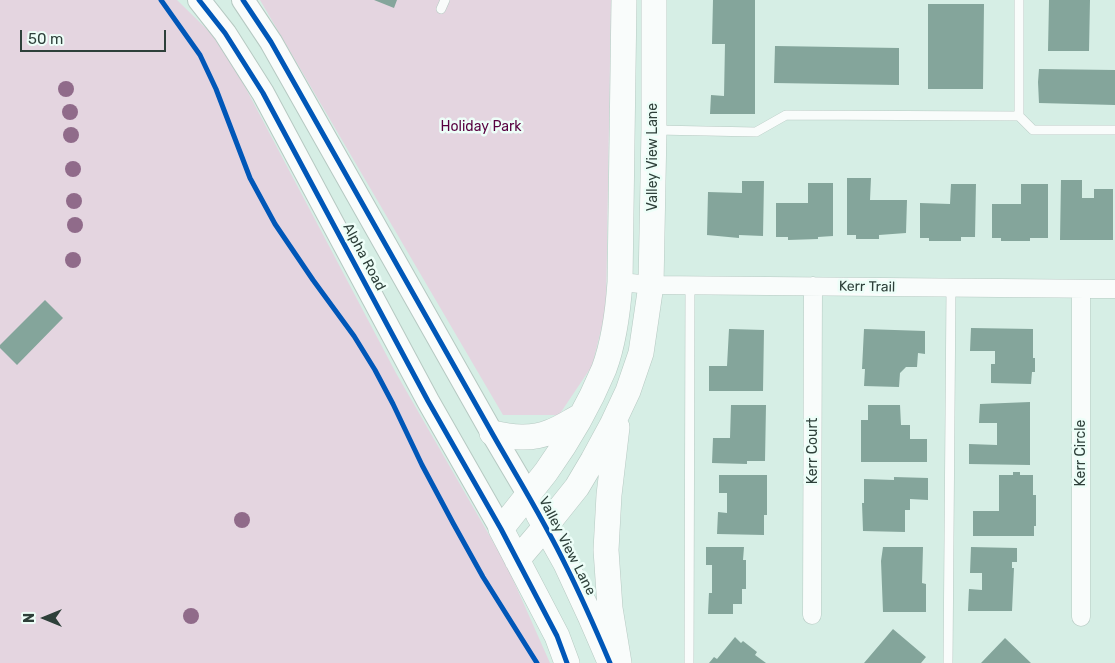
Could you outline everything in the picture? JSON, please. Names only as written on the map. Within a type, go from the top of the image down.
[{"type":"main road","name":"Valley View Lane","points":[[501,529],[546,472],[582,416],[604,368],[612,338],[618,311],[620,282],[624,0]]},
{"type":"main road","name":"Valley View Lane","points":[[517,560],[577,487],[594,460],[621,407],[640,353],[651,285],[654,0]]},
{"type":"main road","points":[[619,663],[610,608],[606,550],[609,495],[621,407]]},
{"type":"main road","points":[[492,433],[514,437],[530,437],[549,433],[582,416]]},
{"type":"main road","name":"Valley View Lane","points":[[528,494],[566,564],[610,663]]},
{"type":"main road","points":[[501,529],[557,636],[567,663]]},
{"type":"street","name":"Alpha Road","points":[[199,0],[225,32],[264,93],[428,401],[501,529]]},
{"type":"street","name":"Alpha Road","points":[[243,0],[271,42],[528,494]]},
{"type":"street","name":"Kerr Trail","points":[[620,282],[651,285],[1115,289]]},
{"type":"street","name":"Kerr Court","points":[[812,616],[813,286]]},
{"type":"street","name":"Kerr Circle","points":[[1081,289],[1081,616]]},
{"type":"lane","points":[[1019,0],[1019,116]]},
{"type":"lane","points":[[654,129],[756,132],[786,115],[1019,116],[1034,130],[1115,130]]},
{"type":"lane","points":[[688,663],[690,285]]},
{"type":"lane","points":[[948,663],[951,288]]},
{"type":"green space","points":[[0,0],[177,0],[223,45],[396,373],[507,566],[550,663],[0,663]]},
{"type":"green space","name":"Holiday Park","points":[[260,0],[611,0],[606,310],[592,366],[559,415],[503,415]]},
{"type":"building","points":[[374,0],[397,0],[394,8]]},
{"type":"building","points":[[713,0],[755,0],[755,114],[710,114],[711,95],[724,96],[725,44],[712,44]]},
{"type":"building","points":[[1049,0],[1090,0],[1089,51],[1048,51]]},
{"type":"building","points":[[928,4],[984,4],[983,89],[928,89]]},
{"type":"building","points":[[775,46],[899,48],[899,85],[774,83]]},
{"type":"building","points":[[1039,69],[1115,70],[1115,105],[1039,103]]},
{"type":"building","points":[[847,178],[871,178],[870,200],[907,200],[906,233],[879,235],[879,239],[856,239],[856,235],[847,235]]},
{"type":"building","points":[[1061,180],[1082,180],[1082,198],[1094,198],[1094,189],[1113,189],[1113,240],[1060,240]]},
{"type":"building","points":[[742,181],[764,181],[763,236],[739,235],[739,238],[707,235],[708,192],[742,193]]},
{"type":"building","points":[[808,183],[833,183],[833,236],[818,237],[818,239],[788,240],[788,237],[776,237],[776,203],[808,203]]},
{"type":"building","points":[[951,184],[976,184],[975,237],[961,237],[961,241],[929,241],[929,238],[920,238],[920,203],[950,204]]},
{"type":"building","points":[[1021,184],[1048,184],[1048,238],[1030,238],[1030,241],[1001,241],[1001,238],[992,238],[992,204],[1021,204]]},
{"type":"building","points":[[45,300],[63,318],[17,365],[0,348],[0,345]]},
{"type":"building","points":[[971,328],[1033,329],[1035,372],[1032,372],[1031,384],[991,383],[991,364],[995,364],[995,351],[970,351]]},
{"type":"building","points":[[729,329],[764,330],[763,391],[709,391],[709,366],[727,366]]},
{"type":"building","points":[[864,329],[925,331],[925,354],[918,353],[917,367],[906,367],[900,373],[899,387],[864,386],[865,369],[862,369]]},
{"type":"building","points":[[1030,402],[1030,465],[969,464],[969,444],[997,445],[997,423],[979,423],[980,404]]},
{"type":"building","points":[[731,405],[766,405],[765,461],[747,461],[747,464],[712,463],[713,438],[730,438]]},
{"type":"building","points":[[868,405],[900,405],[901,425],[910,425],[910,439],[927,439],[927,462],[861,462],[861,420],[868,420]]},
{"type":"building","points":[[1013,472],[1020,472],[1020,475],[1033,475],[1033,495],[1036,495],[1036,526],[1034,526],[1034,536],[973,536],[973,511],[999,511],[999,475],[1013,475]]},
{"type":"building","points":[[719,475],[767,475],[767,515],[764,515],[764,535],[717,534],[718,512],[727,513],[727,493],[719,493]]},
{"type":"building","points":[[894,477],[928,478],[928,500],[910,499],[910,510],[905,510],[905,532],[863,531],[862,503],[864,503],[864,479],[894,480]]},
{"type":"building","points":[[706,547],[744,547],[743,560],[746,560],[746,589],[742,589],[742,604],[733,604],[733,614],[708,614],[709,593],[712,593],[712,565],[706,565]]},
{"type":"building","points":[[883,547],[923,547],[922,583],[926,584],[926,612],[883,612],[881,561]]},
{"type":"building","points":[[971,547],[1017,548],[1017,562],[1012,562],[1012,568],[1014,568],[1012,611],[968,611],[969,589],[982,590],[982,573],[970,573]]},
{"type":"building","points":[[893,629],[926,657],[921,663],[864,663]]},
{"type":"building","points":[[735,637],[741,643],[743,641],[757,652],[755,655],[766,663],[709,663],[714,657],[717,659]]},
{"type":"building","points":[[1005,638],[1031,663],[981,663]]},
{"type":"cycle path","points":[[161,0],[200,55],[216,89],[250,178],[275,224],[354,336],[375,370],[453,523],[483,577],[537,663]]},
{"type":"cycle path","points":[[199,0],[225,33],[263,93],[428,401],[501,529],[557,636],[567,663]]},
{"type":"cycle path","points":[[243,0],[271,42],[540,515],[578,590],[610,663]]}]
